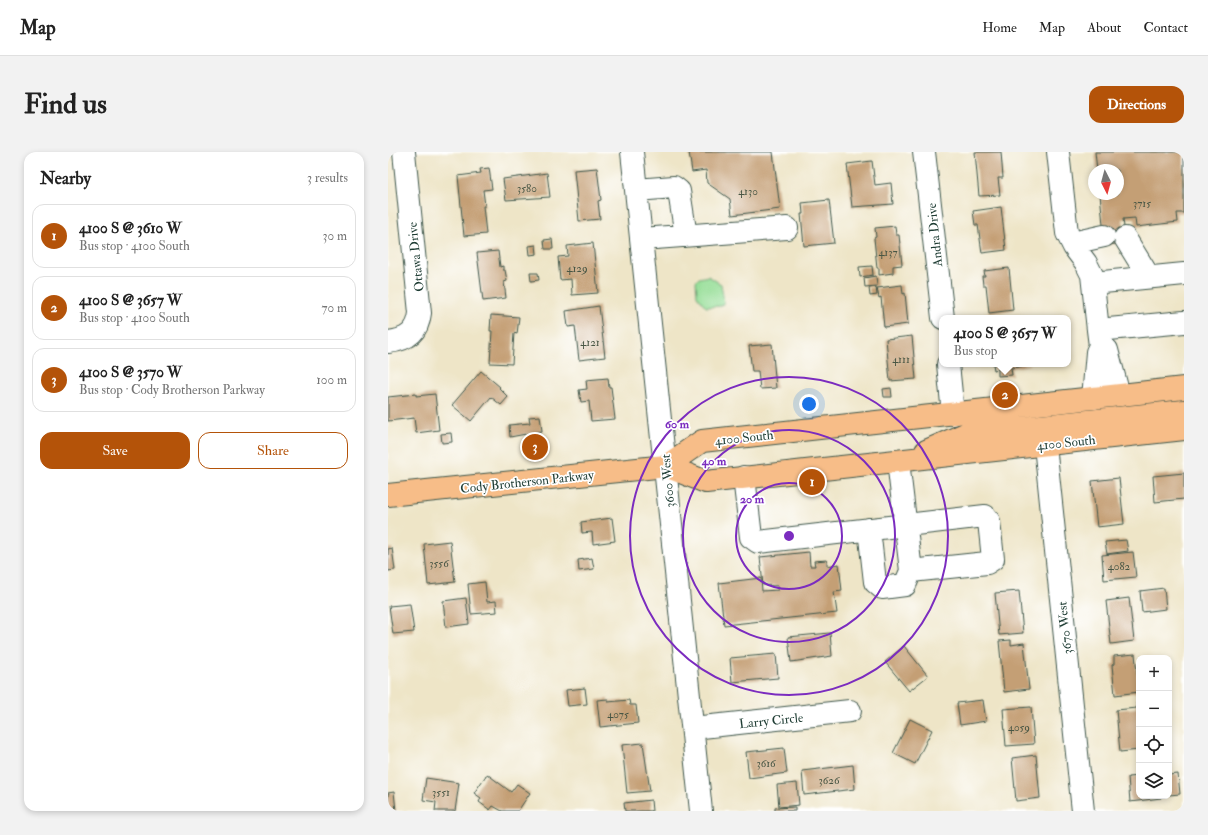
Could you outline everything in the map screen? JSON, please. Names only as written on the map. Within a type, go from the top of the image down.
[{"type":"main road","name":"4100 South","points":[[666,466],[702,441],[1184,388]]},
{"type":"main road","points":[[900,460],[966,434],[1184,411]]},
{"type":"main road","name":"4100 South","points":[[666,466],[706,482],[1184,429]]},
{"type":"main road","name":"Cody Brotherson Parkway","points":[[388,495],[666,466]]},
{"type":"street","name":"Ottawa Drive","points":[[388,342],[400,340],[415,331],[419,322],[420,313],[404,152]]},
{"type":"street","name":"3600 West","points":[[632,152],[701,811]]},
{"type":"street","name":"Andra Drive","points":[[924,152],[943,315]]},
{"type":"street","points":[[1058,152],[1067,233],[1092,275],[1099,338],[1093,398]]},
{"type":"street","points":[[636,190],[674,187],[679,191],[686,236]]},
{"type":"street","points":[[642,239],[787,228]]},
{"type":"street","points":[[1072,243],[1115,237],[1149,277]]},
{"type":"street","points":[[1093,283],[1184,274]]},
{"type":"street","points":[[1099,338],[1184,322]]},
{"type":"street","points":[[1099,338],[1107,350],[1119,395]]},
{"type":"street","points":[[948,367],[953,414]]},
{"type":"street","name":"3670 West","points":[[1045,445],[1083,811]]},
{"type":"street","points":[[869,529],[875,582],[882,588],[905,585],[911,571],[905,525],[900,460]]},
{"type":"street","points":[[744,477],[751,537],[758,542],[985,516],[990,521],[993,558],[987,563],[911,571]]},
{"type":"street","name":"Larry Circle","points":[[693,728],[850,711]]},
{"type":"green space","points":[[708,276],[721,284],[724,302],[721,306],[706,307],[697,296],[696,281],[699,278]]},
{"type":"building","points":[[689,152],[773,152],[780,209],[732,215],[730,199],[707,183],[706,170],[692,172]]},
{"type":"building","points":[[975,152],[1001,152],[1003,178],[998,178],[1000,195],[979,196]]},
{"type":"building","points":[[1095,152],[1184,152],[1184,213],[1177,213],[1178,222],[1136,227],[1135,218],[1123,219],[1126,243],[1105,245],[1101,200],[1124,200],[1124,164],[1096,164]]},
{"type":"building","points":[[872,161],[875,185],[891,183],[893,204],[852,207],[847,164]]},
{"type":"building","points":[[489,168],[492,189],[483,190],[486,234],[464,236],[458,176],[481,173],[480,169]]},
{"type":"building","points":[[597,168],[601,200],[598,201],[600,219],[579,221],[574,170]]},
{"type":"building","points":[[547,173],[550,197],[506,200],[503,179]]},
{"type":"building","points":[[829,200],[834,243],[804,246],[801,214],[803,214],[802,203]]},
{"type":"building","points":[[1001,207],[1006,250],[982,253],[978,225],[975,225],[973,211]]},
{"type":"building","points":[[895,226],[896,235],[899,235],[902,265],[893,266],[893,273],[879,275],[874,238],[876,237],[875,228]]},
{"type":"building","points":[[552,239],[553,249],[545,249],[544,240]]},
{"type":"building","points":[[593,243],[598,293],[572,295],[571,279],[560,280],[558,257],[568,256],[567,246]]},
{"type":"building","points":[[536,245],[537,254],[530,255],[529,246]]},
{"type":"building","points":[[498,251],[500,267],[503,266],[503,270],[505,270],[507,281],[504,282],[506,298],[483,301],[477,253]]},
{"type":"building","points":[[872,266],[873,275],[860,277],[859,267]]},
{"type":"building","points":[[1009,268],[1013,310],[989,313],[986,285],[983,285],[982,276],[985,276],[984,271]]},
{"type":"building","points":[[530,273],[538,273],[539,280],[531,281]]},
{"type":"building","points":[[876,276],[877,286],[865,287],[864,278]]},
{"type":"building","points":[[902,285],[903,294],[905,293],[908,324],[884,327],[881,297],[879,298],[877,288]]},
{"type":"building","points":[[876,287],[877,295],[870,296],[869,288]]},
{"type":"building","points":[[599,306],[605,357],[579,360],[575,326],[568,327],[566,311]]},
{"type":"building","points":[[491,315],[519,317],[517,334],[514,333],[512,364],[490,363],[492,331],[490,331]]},
{"type":"building","points":[[912,336],[916,379],[890,381],[886,339]]},
{"type":"building","points":[[772,344],[776,388],[760,389],[758,371],[752,371],[749,346]]},
{"type":"building","points":[[994,367],[1017,367],[1011,368],[1012,375],[998,376],[998,369],[994,370]]},
{"type":"building","points":[[481,371],[500,387],[499,388],[508,397],[501,405],[491,397],[471,421],[452,405]]},
{"type":"building","points":[[608,378],[609,387],[611,387],[615,419],[591,421],[589,401],[581,402],[579,390],[587,389],[586,380]]},
{"type":"building","points":[[891,388],[892,397],[884,397],[883,389]]},
{"type":"building","points":[[416,394],[416,396],[435,394],[439,430],[416,433],[414,418],[388,421],[388,397]]},
{"type":"building","points":[[540,416],[542,431],[510,437],[509,425],[530,423],[529,417]]},
{"type":"building","points":[[451,433],[452,442],[442,443],[441,434]]},
{"type":"building","points":[[1184,473],[1184,499],[1155,502],[1153,476]]},
{"type":"building","points":[[1119,478],[1124,524],[1097,527],[1092,481]]},
{"type":"building","points":[[612,518],[615,541],[593,544],[592,532],[582,533],[581,522]]},
{"type":"building","points":[[1126,540],[1128,551],[1107,554],[1105,542]]},
{"type":"building","points":[[450,541],[455,582],[428,585],[424,544]]},
{"type":"building","points":[[392,548],[395,570],[388,571],[388,549]]},
{"type":"building","points":[[809,552],[810,566],[815,566],[814,561],[827,560],[827,566],[839,564],[842,591],[834,592],[837,613],[724,625],[719,583],[761,578],[762,591],[778,590],[778,586],[763,585],[760,557]]},
{"type":"building","points":[[1133,552],[1136,577],[1104,580],[1102,555]]},
{"type":"building","points":[[592,558],[594,569],[579,571],[578,560]]},
{"type":"building","points":[[485,582],[487,602],[496,601],[497,612],[471,614],[468,584]]},
{"type":"building","points":[[1164,588],[1166,609],[1142,612],[1140,591]]},
{"type":"building","points":[[1019,591],[1023,633],[999,635],[995,593]]},
{"type":"building","points":[[466,598],[469,624],[446,627],[443,601]]},
{"type":"building","points":[[1129,598],[1134,641],[1111,644],[1106,601]]},
{"type":"building","points":[[410,604],[414,632],[393,634],[389,606]]},
{"type":"building","points":[[830,633],[832,656],[791,662],[788,637]]},
{"type":"building","points":[[1011,640],[1011,645],[1024,643],[1029,689],[1004,692],[999,641]]},
{"type":"building","points":[[904,646],[928,676],[909,691],[885,662]]},
{"type":"building","points":[[776,654],[778,678],[732,682],[730,658]]},
{"type":"building","points":[[1135,654],[1136,692],[1115,695],[1112,665],[1114,664],[1114,656]]},
{"type":"building","points":[[585,688],[587,704],[568,706],[566,690]]},
{"type":"building","points":[[608,699],[608,702],[629,700],[630,705],[636,705],[638,723],[600,727],[597,700]]},
{"type":"building","points":[[983,700],[986,721],[960,725],[957,703]]},
{"type":"building","points":[[1031,707],[1034,744],[1006,746],[1003,709]]},
{"type":"building","points":[[1136,708],[1136,750],[1120,752],[1116,710]]},
{"type":"building","points":[[910,719],[932,730],[915,764],[893,753]]},
{"type":"building","points":[[643,743],[650,791],[627,793],[622,745]]},
{"type":"building","points":[[784,748],[787,773],[749,778],[746,752]]},
{"type":"building","points":[[1036,755],[1040,798],[1016,801],[1012,758]]},
{"type":"building","points":[[853,765],[855,789],[804,795],[802,771]]},
{"type":"building","points":[[487,774],[511,792],[517,784],[530,793],[518,811],[502,811],[493,806],[490,810],[479,802],[481,798],[474,793]]},
{"type":"building","points":[[1178,774],[1180,794],[1172,795],[1172,775]]},
{"type":"building","points":[[1136,776],[1136,799],[1153,799],[1130,802],[1128,777]]},
{"type":"building","points":[[426,778],[459,783],[455,811],[435,811],[436,802],[423,800]]},
{"type":"building","points":[[797,783],[799,805],[779,807],[777,785]]},
{"type":"building","points":[[394,792],[396,811],[388,811],[388,793]]},
{"type":"building","points":[[651,800],[652,811],[625,811],[624,803]]},
{"type":"building","points":[[795,807],[795,811],[775,811],[775,808]]},
{"type":"place","name":"4100 S @ 3657 W","points":[[1005,395]]},
{"type":"place","name":"4100 S @ 3570 W","points":[[535,447]]},
{"type":"place","name":"4100 S @ 3610 W","points":[[812,482]]}]
